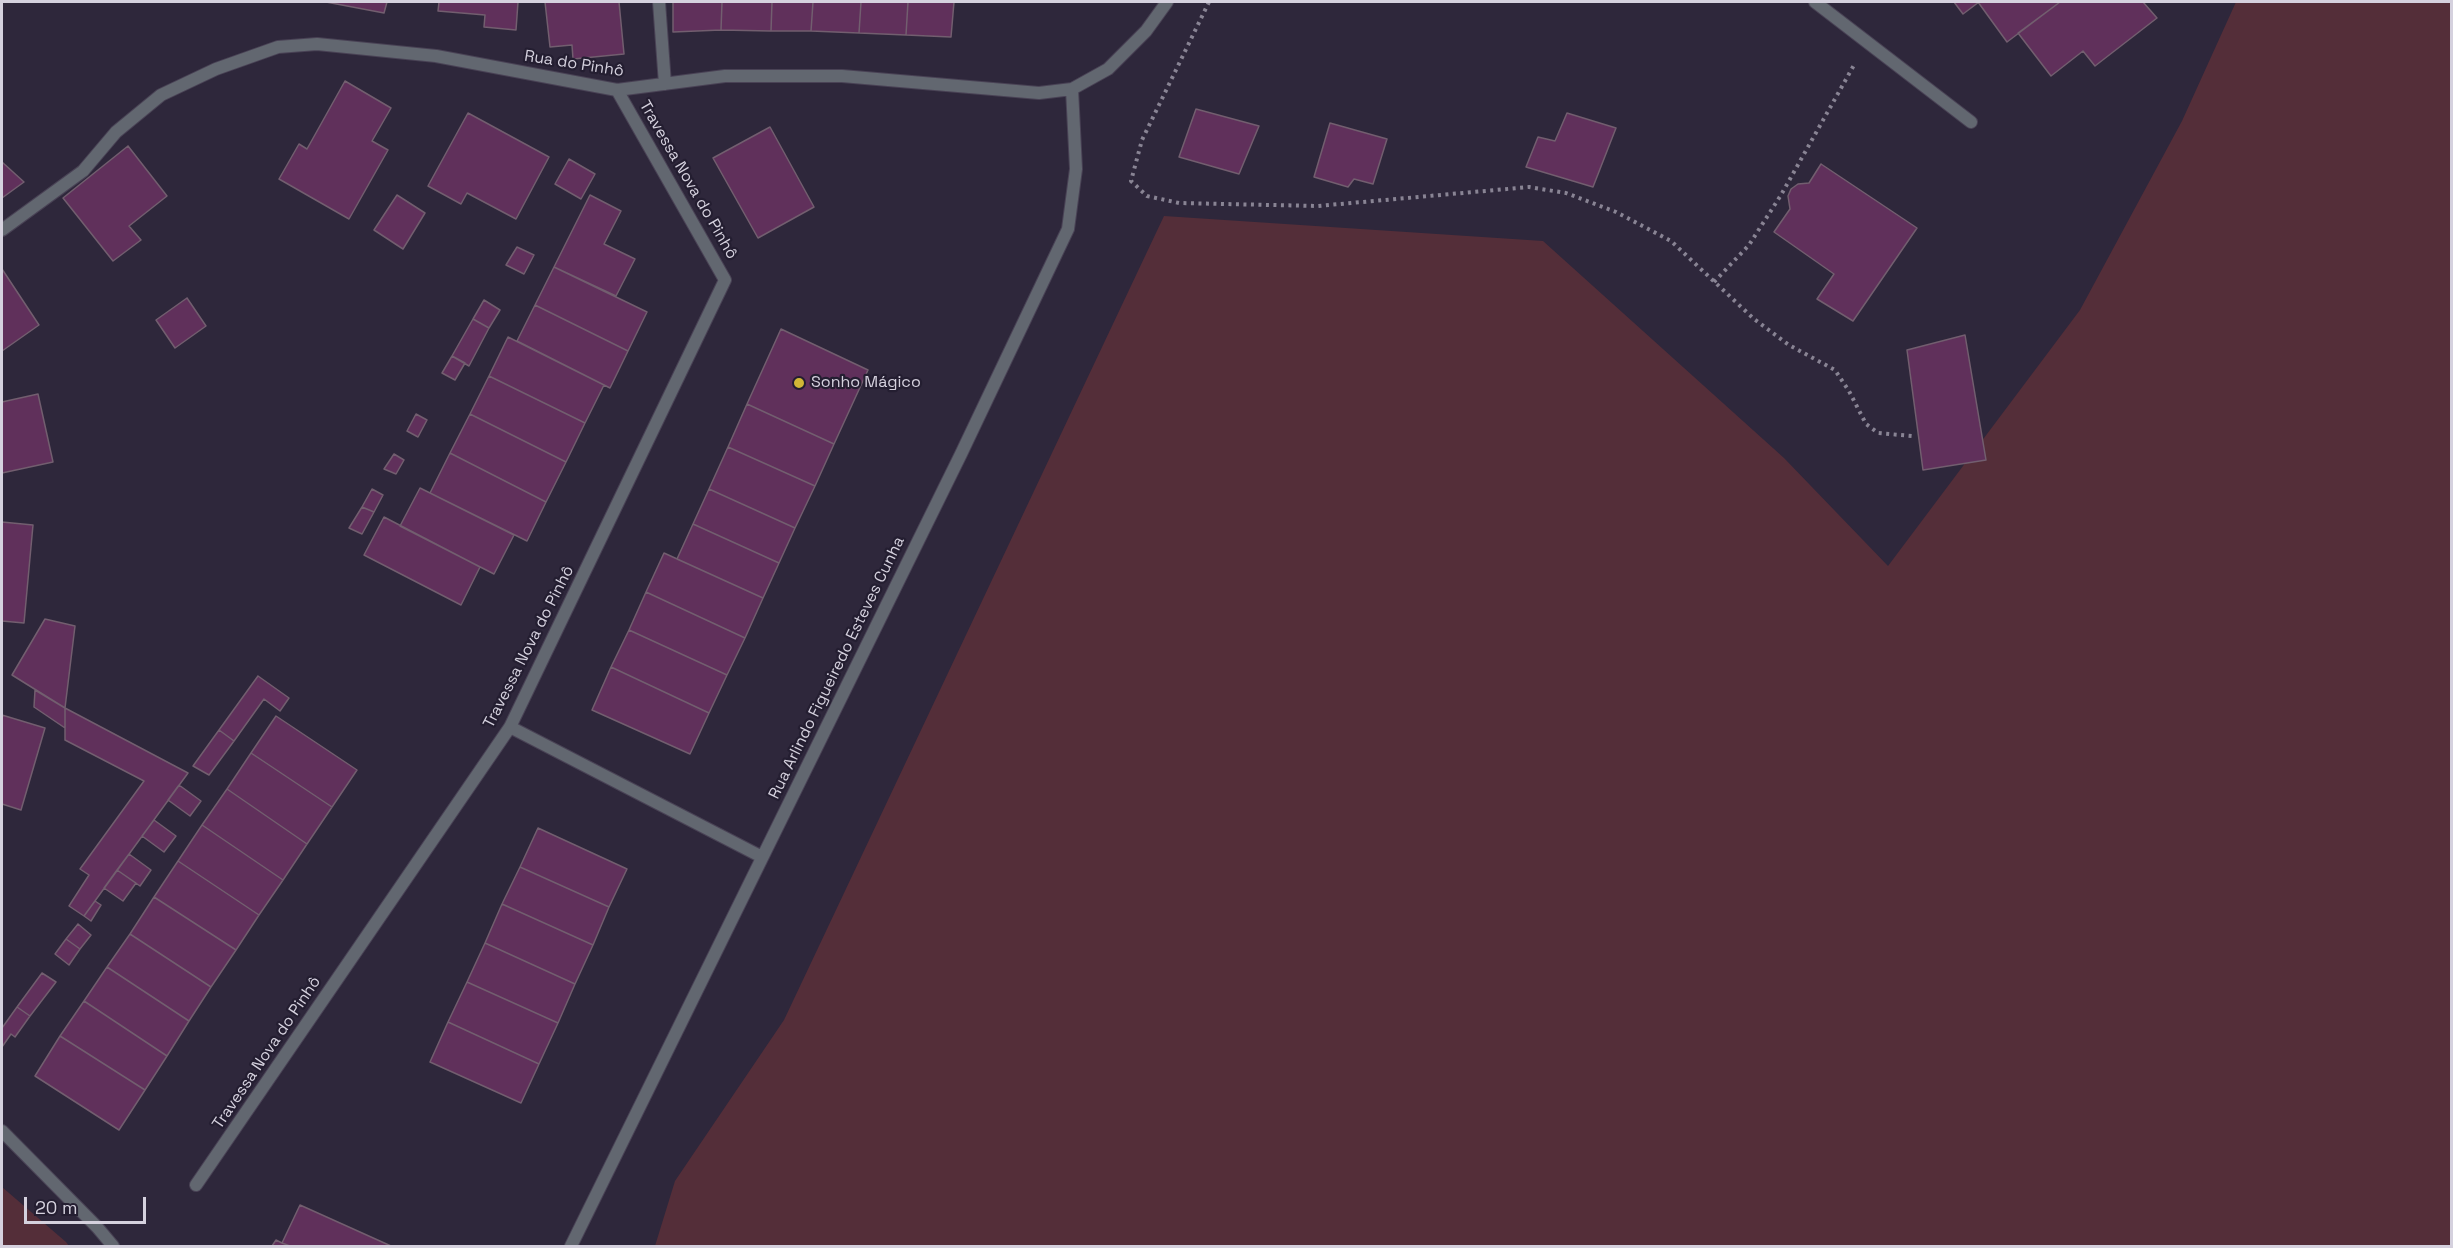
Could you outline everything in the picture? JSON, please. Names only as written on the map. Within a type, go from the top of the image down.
[{"type":"street","points":[[659,2],[665,84]]},
{"type":"street","name":"Rua do Pinhô","points":[[2,230],[84,171],[116,132],[161,95],[216,69],[278,46],[317,44],[436,56],[618,90],[725,76],[842,76],[1028,93],[1072,89],[1108,69],[1146,31],[1167,2]]},
{"type":"street","points":[[1815,2],[1971,122]]},
{"type":"street","name":"Rua Arlindo Figueiredo Esteves Cunha","points":[[571,1246],[961,454],[1068,229],[1077,169],[1072,89]]},
{"type":"street","name":"Travessa Nova do Pinhô","points":[[196,1185],[510,727],[725,280],[618,90]]},
{"type":"street","points":[[510,727],[762,856]]},
{"type":"street","points":[[2,1131],[113,1246]]},
{"type":"path","points":[[1209,2],[1142,140],[1131,181],[1147,196],[1179,203],[1318,206],[1530,187],[1566,193],[1616,212],[1671,242],[1754,319],[1789,345],[1835,370],[1850,391],[1866,424],[1878,433],[1912,436]]},
{"type":"path","points":[[1714,282],[1749,245],[1781,195],[1867,41]]},
{"type":"shaded area","points":[[2236,2],[2451,2],[2451,1246],[655,1246],[675,1181],[784,1020],[1164,216],[1543,241],[1784,458],[1888,566],[2080,310],[2182,121]]},
{"type":"shaded area","points":[[2,1187],[66,1242],[69,1246],[2,1246]]},
{"type":"building","points":[[326,2],[387,2],[384,13]]},
{"type":"building","points":[[439,2],[518,2],[516,30],[484,27],[485,15],[438,11]]},
{"type":"building","points":[[545,2],[619,2],[624,54],[573,59],[572,45],[550,47]]},
{"type":"building","points":[[673,2],[722,2],[721,30],[673,32]]},
{"type":"building","points":[[722,2],[772,2],[771,31],[721,30]]},
{"type":"building","points":[[772,2],[813,2],[811,31],[771,31]]},
{"type":"building","points":[[813,2],[861,2],[859,33],[811,31]]},
{"type":"building","points":[[861,2],[908,2],[906,35],[859,33]]},
{"type":"building","points":[[908,2],[954,2],[951,37],[906,35]]},
{"type":"building","points":[[1954,2],[1979,2],[1963,14]]},
{"type":"building","points":[[1978,2],[2060,2],[2007,42]]},
{"type":"building","points":[[2060,2],[2143,2],[2157,18],[2095,66],[2083,51],[2051,76],[2018,33]]},
{"type":"building","points":[[345,81],[391,108],[372,141],[388,150],[349,219],[279,179],[299,144],[307,149]]},
{"type":"building","points":[[1196,109],[1259,126],[1239,174],[1179,157]]},
{"type":"building","points":[[468,113],[549,157],[516,219],[467,193],[461,204],[428,186]]},
{"type":"building","points":[[1567,113],[1616,128],[1593,187],[1526,167],[1538,137],[1555,141]]},
{"type":"building","points":[[1330,123],[1387,139],[1373,184],[1354,179],[1348,187],[1314,177]]},
{"type":"building","points":[[770,127],[814,207],[758,238],[713,158]]},
{"type":"building","points":[[128,146],[167,196],[129,226],[141,240],[113,261],[63,198]]},
{"type":"building","points":[[569,159],[595,174],[581,199],[555,184]]},
{"type":"building","points":[[2,162],[24,182],[2,198]]},
{"type":"building","points":[[1821,164],[1917,228],[1853,321],[1817,299],[1834,274],[1774,232],[1790,209],[1788,196],[1791,189],[1798,184],[1809,183]]},
{"type":"building","points":[[397,195],[425,213],[403,249],[374,230]]},
{"type":"building","points":[[590,195],[621,211],[604,244],[635,259],[616,296],[554,267]]},
{"type":"building","points":[[517,247],[534,255],[524,274],[506,265]]},
{"type":"building","points":[[554,267],[647,312],[628,351],[535,305]]},
{"type":"building","points":[[2,269],[39,325],[2,351]]},
{"type":"building","points":[[187,298],[206,326],[175,348],[156,320]]},
{"type":"building","points":[[484,300],[500,310],[489,328],[473,319]]},
{"type":"building","points":[[535,305],[628,351],[610,388],[517,341]]},
{"type":"building","points":[[473,319],[489,328],[469,366],[452,356]]},
{"type":"building","points":[[781,329],[868,370],[834,444],[747,404]]},
{"type":"building","points":[[1965,335],[1986,460],[1923,470],[1907,350]]},
{"type":"building","points":[[508,337],[604,385],[585,423],[489,376]]},
{"type":"building","points":[[452,356],[465,363],[455,380],[442,373]]},
{"type":"building","points":[[489,376],[585,423],[566,462],[470,414]]},
{"type":"building","points":[[38,394],[53,462],[2,473],[2,402]]},
{"type":"building","points":[[747,404],[834,444],[815,486],[728,447]]},
{"type":"building","points":[[416,414],[427,420],[418,437],[407,431]]},
{"type":"building","points":[[470,414],[566,462],[546,502],[450,453]]},
{"type":"building","points":[[728,447],[815,486],[795,528],[709,489]]},
{"type":"building","points":[[450,453],[546,502],[527,541],[430,493]]},
{"type":"building","points":[[394,454],[404,460],[396,474],[384,469]]},
{"type":"building","points":[[420,488],[514,535],[494,574],[400,526]]},
{"type":"building","points":[[372,489],[383,495],[374,512],[362,507]]},
{"type":"building","points":[[709,489],[795,528],[779,563],[693,524]]},
{"type":"building","points":[[362,507],[374,512],[362,534],[349,528]]},
{"type":"building","points":[[384,517],[480,567],[461,605],[364,555]]},
{"type":"building","points":[[2,522],[33,525],[24,623],[2,621]]},
{"type":"building","points":[[693,524],[779,563],[763,598],[677,559]]},
{"type":"building","points":[[664,553],[763,598],[745,638],[646,592]]},
{"type":"building","points":[[646,592],[745,638],[727,675],[629,630]]},
{"type":"building","points":[[45,619],[75,626],[65,708],[12,675]]},
{"type":"building","points":[[629,630],[727,675],[709,713],[611,667]]},
{"type":"building","points":[[611,667],[709,713],[690,754],[592,710]]},
{"type":"building","points":[[258,676],[289,698],[280,711],[264,699],[234,741],[219,730]]},
{"type":"building","points":[[35,690],[65,708],[65,728],[34,707]]},
{"type":"building","points":[[65,708],[188,773],[84,916],[69,906],[89,875],[80,869],[144,781],[65,740]]},
{"type":"building","points":[[2,715],[45,728],[21,810],[2,804]]},
{"type":"building","points":[[276,716],[357,770],[332,807],[251,753]]},
{"type":"building","points":[[219,730],[234,741],[209,775],[193,766]]},
{"type":"building","points":[[251,753],[332,807],[307,844],[227,789]]},
{"type":"building","points":[[179,785],[201,801],[190,816],[168,800]]},
{"type":"building","points":[[227,789],[307,844],[283,880],[202,825]]},
{"type":"building","points":[[154,820],[176,836],[164,852],[142,836]]},
{"type":"building","points":[[202,825],[283,880],[259,915],[178,861]]},
{"type":"building","points":[[538,828],[627,869],[609,907],[520,867]]},
{"type":"building","points":[[129,854],[151,870],[140,886],[117,870]]},
{"type":"building","points":[[178,861],[259,915],[236,950],[154,897]]},
{"type":"building","points":[[520,867],[609,907],[593,945],[502,904]]},
{"type":"building","points":[[117,870],[136,883],[123,901],[104,888]]},
{"type":"building","points":[[154,897],[236,950],[211,987],[130,934]]},
{"type":"building","points":[[95,901],[101,905],[91,921],[84,916]]},
{"type":"building","points":[[502,904],[593,945],[575,984],[485,943]]},
{"type":"building","points":[[78,924],[91,935],[80,949],[66,939]]},
{"type":"building","points":[[130,934],[211,987],[189,1021],[107,967]]},
{"type":"building","points":[[66,939],[80,949],[69,965],[55,954]]},
{"type":"building","points":[[485,943],[575,984],[558,1023],[467,982]]},
{"type":"building","points":[[107,967],[189,1021],[167,1056],[84,1001]]},
{"type":"building","points":[[42,973],[56,982],[30,1016],[17,1007]]},
{"type":"building","points":[[467,982],[558,1023],[539,1064],[448,1022]]},
{"type":"building","points":[[84,1001],[167,1056],[145,1090],[60,1036]]},
{"type":"building","points":[[17,1007],[30,1016],[15,1037],[11,1034],[2,1047],[2,1028]]},
{"type":"building","points":[[448,1022],[539,1064],[521,1103],[430,1062]]},
{"type":"building","points":[[60,1036],[145,1090],[119,1130],[35,1076]]},
{"type":"building","points":[[300,1205],[391,1246],[290,1246],[282,1243]]},
{"type":"building","points":[[276,1240],[282,1243],[290,1246],[272,1246]]},
{"type":"place","name":"Sonho Mágico","points":[[799,383]]}]
